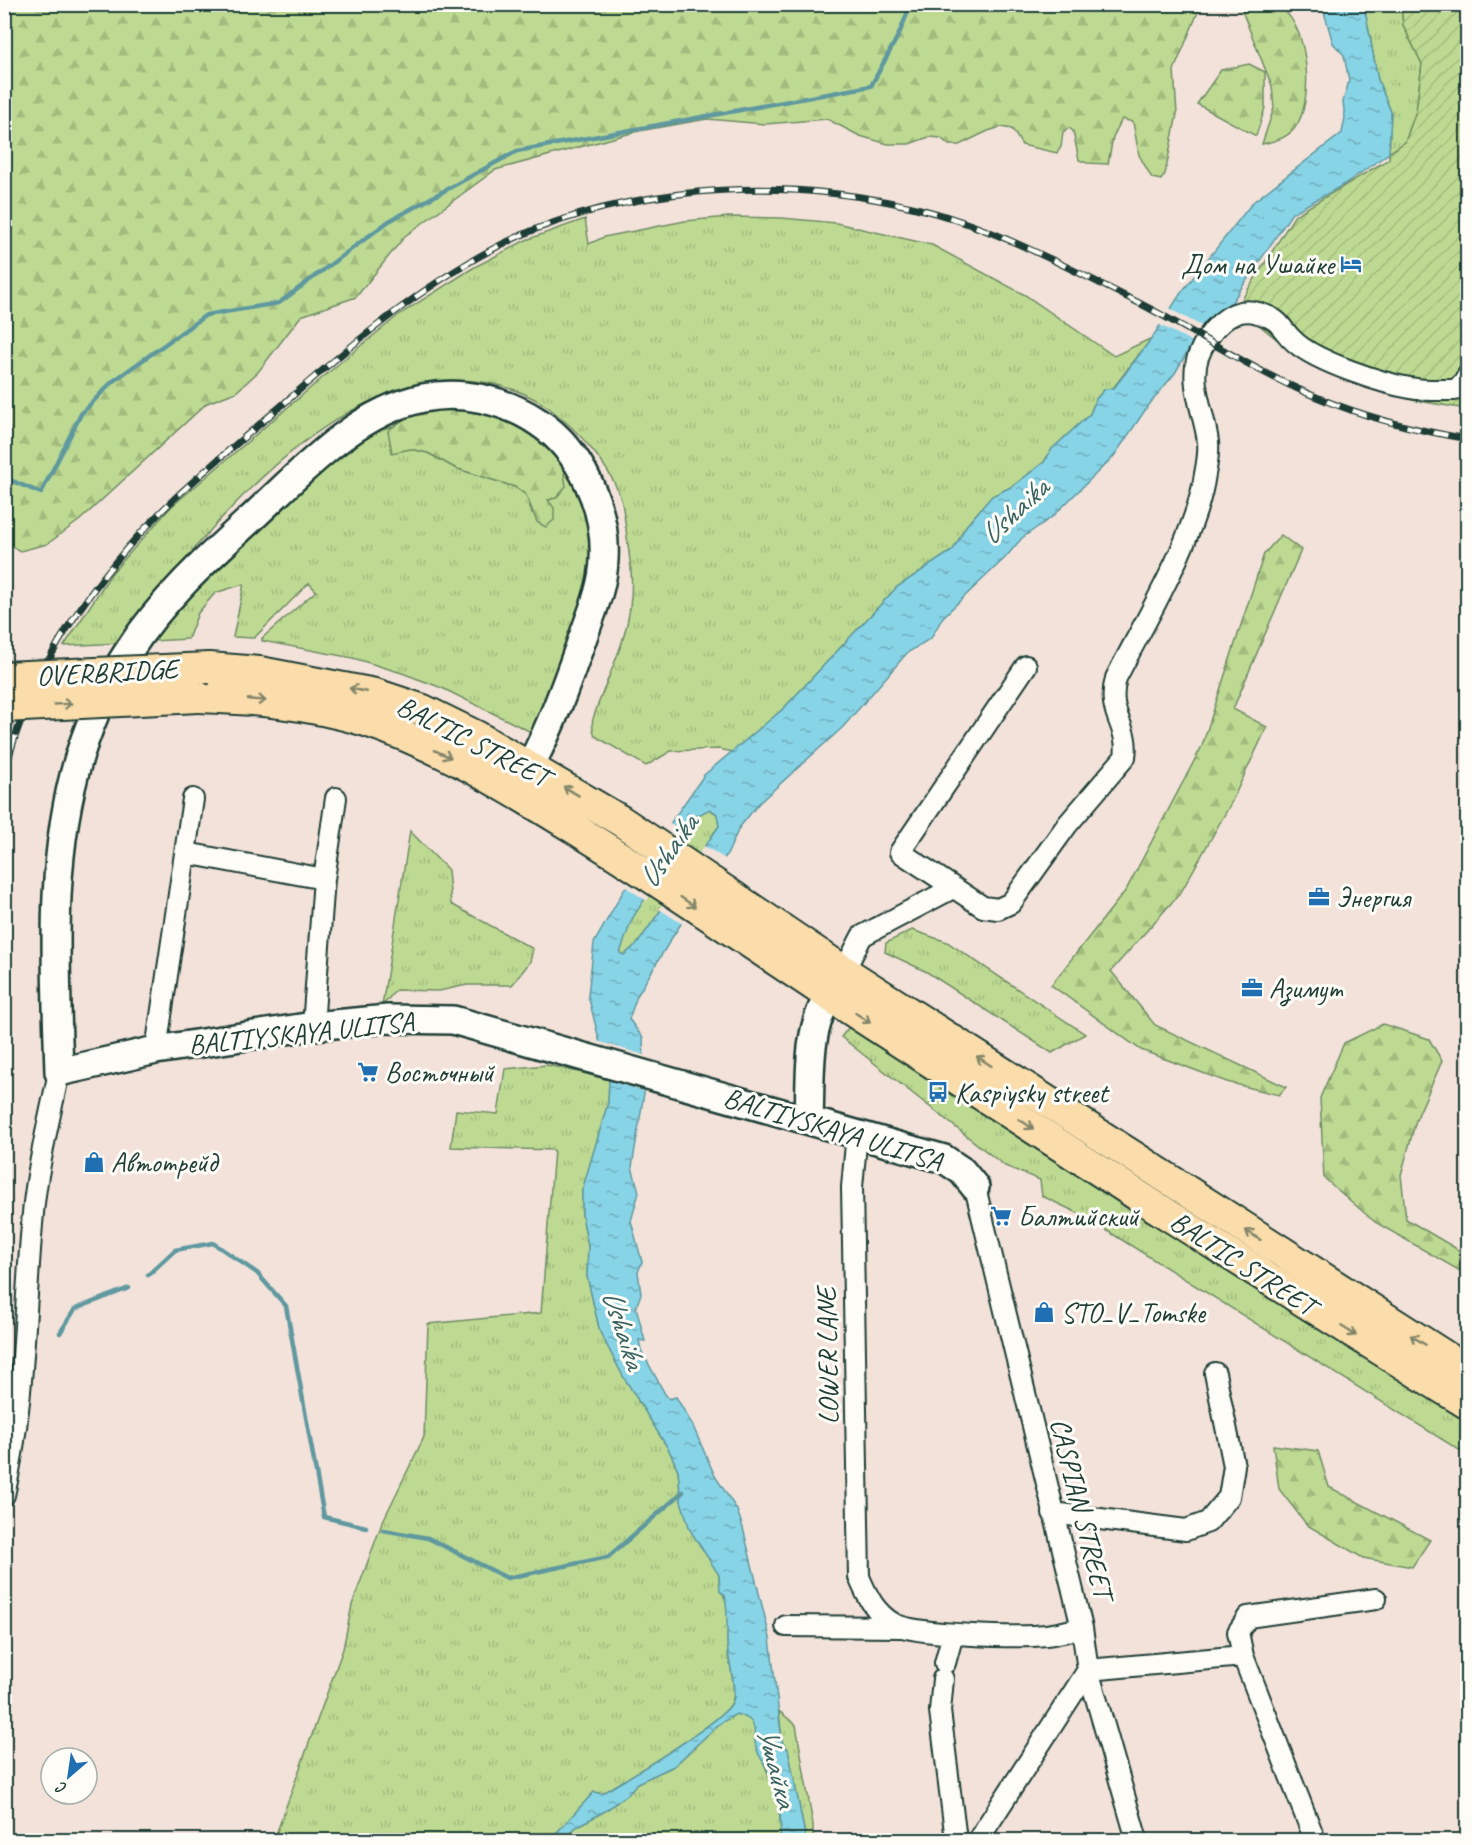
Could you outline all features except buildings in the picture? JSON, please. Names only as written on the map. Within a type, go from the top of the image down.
[{"type":"main road","name":"OVERBRIDGE","points":[[4,677],[209,668]]},
{"type":"main road","name":"BALTIC STREET","points":[[209,668],[260,672],[375,694],[423,710],[530,766],[621,821],[795,938],[837,984],[1306,1304],[1467,1404]]},
{"type":"main road","name":"OVERBRIDGE","points":[[4,707],[198,697]]},
{"type":"main road","name":"BALTIC STREET","points":[[198,697],[261,700],[315,708],[366,722],[458,760],[604,847],[779,963],[837,984],[1467,1371]]},
{"type":"street","points":[[1026,666],[900,852],[983,907],[998,909],[1011,903],[1067,825],[1125,757],[1124,733],[1113,711],[1112,694],[1116,678],[1172,567],[1194,516],[1205,477],[1209,444],[1195,370],[1206,341],[1221,322],[1240,312],[1256,312],[1280,322],[1296,343],[1334,365],[1410,388],[1455,390],[1463,384],[1467,375]]},
{"type":"street","points":[[4,1495],[15,1432],[37,1176],[59,1072],[55,954],[59,852],[69,796],[81,751],[106,692],[128,652],[188,577],[307,466],[350,432],[412,401],[444,395],[495,402],[523,412],[544,426],[577,462],[597,507],[603,530],[601,589],[554,718],[530,766]]},
{"type":"street","points":[[313,1026],[324,879],[336,798]]},
{"type":"street","points":[[156,1050],[194,799]]},
{"type":"street","points":[[186,853],[324,879]]},
{"type":"street","points":[[809,1119],[814,1030],[822,1008],[862,936],[953,888]]},
{"type":"street","name":"BALTIYSKAYA ULITSA","points":[[59,1072],[156,1050],[313,1026],[388,1019],[453,1020],[944,1159],[962,1170],[975,1187]]},
{"type":"street","name":"LOWER LANE","points":[[856,1626],[859,1577],[852,1187],[857,1133]]},
{"type":"street","name":"CASPIAN STREET","points":[[975,1187],[1082,1628],[1088,1670],[1137,1840]]},
{"type":"street","points":[[1053,1513],[1186,1530],[1208,1522],[1229,1497],[1234,1466],[1215,1373]]},
{"type":"street","name":"LOWER LANE","points":[[859,1577],[871,1604],[886,1618],[902,1627]]},
{"type":"street","points":[[1315,1840],[1243,1656],[1238,1632],[1248,1617],[1376,1599]]},
{"type":"street","name":"LOWER LANE","points":[[786,1626],[902,1627],[953,1634],[1045,1635],[1082,1628]]},
{"type":"street","points":[[953,1634],[944,1671],[940,1711],[956,1840]]},
{"type":"street","points":[[978,1840],[1088,1670],[1243,1656]]},
{"type":"green space","points":[[1269,4],[1282,9],[1298,32],[1306,67],[1307,85],[1301,117],[1294,129],[1287,135],[1262,144],[1274,108],[1272,86],[1240,6]]},
{"type":"green space","points":[[4,5],[1201,5],[1174,70],[1177,114],[1165,174],[1161,180],[1152,178],[1139,155],[1133,122],[1122,119],[1113,137],[1108,164],[1087,163],[1079,160],[1073,131],[1069,128],[1063,132],[1061,147],[1057,153],[1022,145],[1012,129],[1001,127],[959,145],[949,145],[941,138],[929,137],[909,144],[888,144],[860,136],[827,119],[765,124],[707,119],[639,131],[495,170],[405,236],[356,297],[301,316],[258,372],[236,392],[207,403],[80,520],[47,544],[20,551],[4,542]]},
{"type":"green space","points":[[1364,5],[1401,5],[1403,25],[1422,64],[1416,111],[1405,143],[1389,153],[1391,112],[1378,80]]},
{"type":"green space","points":[[1401,5],[1467,5],[1467,409],[1412,400],[1332,370],[1279,341],[1237,307],[1295,215],[1389,159],[1389,153],[1405,142],[1416,111],[1422,64],[1403,25]]},
{"type":"green space","points":[[1249,64],[1265,72],[1265,108],[1256,136],[1197,104],[1221,70]]},
{"type":"green space","points":[[729,217],[782,218],[836,223],[932,245],[1025,295],[1114,356],[1152,338],[1113,388],[1105,389],[1096,399],[1090,414],[1052,449],[1044,462],[1013,486],[992,496],[966,526],[953,550],[897,587],[783,709],[733,752],[719,749],[671,751],[646,766],[595,736],[593,719],[624,636],[630,607],[631,566],[622,503],[611,476],[593,450],[560,417],[538,401],[516,390],[480,382],[455,380],[405,388],[356,408],[309,438],[264,475],[184,560],[119,643],[64,646],[111,574],[171,507],[400,314],[473,268],[526,240],[585,219],[589,244],[604,237],[685,221]]},
{"type":"green space","points":[[468,407],[488,411],[534,433],[567,468],[564,474],[566,486],[556,498],[548,500],[554,508],[554,520],[546,527],[537,522],[526,495],[515,487],[455,468],[428,453],[410,449],[392,453],[388,431],[407,417],[434,409]]},
{"type":"green space","points":[[395,426],[388,432],[410,449],[428,453],[455,468],[515,487],[526,495],[532,513],[548,500],[567,468],[589,523],[591,554],[587,589],[551,707],[531,732],[442,688],[402,673],[353,658],[262,641],[262,638],[316,591],[309,583],[254,638],[233,637],[244,584],[215,593],[198,613],[188,639],[153,641],[189,595],[327,464],[375,431]]},
{"type":"green space","points":[[1281,535],[1301,550],[1233,709],[1267,727],[1231,803],[1181,892],[1111,971],[1155,1025],[1286,1087],[1279,1095],[1227,1082],[1141,1050],[1051,985],[1126,890],[1202,746],[1264,554]]},
{"type":"green space","points":[[709,809],[717,814],[719,826],[638,943],[624,955],[620,953],[625,935],[642,899],[698,815]]},
{"type":"green space","points":[[410,831],[448,870],[451,904],[533,949],[530,962],[512,985],[467,985],[439,991],[396,990],[382,1006]]},
{"type":"green space","points":[[912,930],[947,942],[1085,1034],[1052,1053],[927,972],[885,952],[886,943]]},
{"type":"green space","points":[[1383,1024],[1429,1039],[1442,1061],[1416,1120],[1401,1175],[1406,1219],[1467,1255],[1467,1275],[1375,1222],[1324,1178],[1320,1098],[1344,1043]]},
{"type":"green space","points":[[850,1026],[964,1104],[1038,1140],[1467,1418],[1467,1455],[1082,1215],[1042,1196],[1040,1180],[1005,1166],[841,1037]]},
{"type":"green space","points":[[547,1065],[609,1079],[608,1103],[582,1191],[582,1215],[588,1246],[587,1276],[600,1332],[623,1376],[669,1450],[678,1470],[681,1501],[719,1575],[720,1591],[728,1606],[727,1645],[734,1688],[732,1702],[712,1722],[673,1750],[602,1794],[594,1792],[550,1840],[274,1840],[343,1649],[352,1605],[382,1523],[424,1437],[428,1324],[541,1313],[554,1150],[451,1147],[456,1110],[498,1114],[505,1069]]},
{"type":"green space","points":[[1273,1445],[1318,1451],[1329,1487],[1430,1540],[1412,1567],[1363,1558],[1307,1525],[1279,1489]]},
{"type":"green space","points":[[779,1711],[796,1725],[813,1825],[813,1840],[806,1840],[788,1749],[782,1742]]},
{"type":"green space","points":[[735,1714],[749,1719],[756,1730],[762,1758],[777,1800],[781,1829],[780,1840],[564,1840],[576,1827],[605,1811],[628,1794],[637,1783],[674,1766],[719,1724]]},
{"type":"water","points":[[1322,5],[1364,5],[1378,80],[1391,112],[1389,153],[1343,185],[1292,213],[1232,302],[1213,315],[1202,327],[1175,373],[1148,406],[1114,456],[1052,517],[1022,538],[1005,558],[943,617],[931,638],[907,653],[843,727],[759,803],[739,828],[728,853],[671,939],[637,996],[629,1019],[643,1038],[645,1087],[632,1167],[639,1192],[631,1221],[642,1262],[638,1272],[641,1294],[636,1307],[645,1341],[639,1340],[641,1350],[665,1394],[669,1399],[676,1397],[692,1424],[715,1476],[737,1510],[770,1638],[782,1742],[788,1749],[806,1840],[780,1840],[778,1799],[769,1772],[755,1744],[753,1724],[750,1720],[736,1714],[719,1724],[674,1766],[637,1783],[628,1794],[605,1811],[576,1827],[564,1840],[550,1840],[594,1792],[602,1794],[695,1735],[727,1710],[734,1695],[727,1648],[726,1601],[725,1595],[720,1591],[719,1575],[690,1530],[681,1501],[678,1470],[669,1450],[623,1376],[600,1332],[587,1276],[588,1246],[582,1215],[582,1191],[608,1103],[609,1079],[588,995],[594,943],[624,890],[704,775],[783,709],[897,587],[953,550],[966,526],[992,496],[1013,486],[1044,462],[1052,449],[1090,414],[1096,399],[1105,389],[1114,388],[1152,338],[1181,293],[1253,202],[1342,133],[1345,118],[1343,102],[1349,81],[1344,55],[1333,43]],"holes":[[[710,809],[717,814],[719,826],[638,943],[624,955],[620,953],[632,919],[698,815]]]},
{"type":"pier","points":[[1168,308],[1205,328],[1195,343],[1158,324]]},
{"type":"pier","points":[[667,821],[689,835],[647,901],[623,885]]},
{"type":"pier","points":[[704,846],[727,860],[684,925],[659,909]]},
{"type":"pier","points":[[597,1041],[647,1056],[647,1092],[606,1080]]},
{"type":"waterway","points":[[4,460],[10,480],[41,493],[81,414],[112,382],[206,315],[279,303],[389,221],[517,151],[871,86],[899,34],[911,4]]},
{"type":"waterway","points":[[148,1275],[175,1250],[213,1243],[257,1273],[286,1306],[324,1517],[366,1527]]},
{"type":"waterway","points":[[60,1333],[75,1309],[129,1288]]},
{"type":"waterway","points":[[383,1530],[428,1538],[507,1578],[608,1557],[683,1492]]},
{"type":"railway","points":[[4,776],[15,736],[30,698],[69,626],[118,559],[145,528],[187,487],[339,356],[435,284],[502,244],[536,229],[627,202],[722,190],[770,189],[865,198],[941,215],[997,235],[1053,260],[1314,396],[1390,422],[1468,439]]},
{"type":"place","name":"Дом на Ушайке","points":[[1351,264]]},
{"type":"place","name":"Энергия","points":[[1319,897]]},
{"type":"place","name":"Азимут","points":[[1252,988]]},
{"type":"place","name":"Восточный","points":[[368,1072]]},
{"type":"place","name":"Kaspiysky street","points":[[938,1092]]},
{"type":"place","name":"Автотрейд","points":[[94,1162]]},
{"type":"place","name":"Балтийский","points":[[1001,1216]]},
{"type":"place","name":"STO_V_Tomske","points":[[1044,1312]]},
{"type":"water label","name":"Ushaika","points":[[1014,511]]},
{"type":"water label","name":"Ushaika","points":[[668,851]]},
{"type":"water label","name":"Ushaika","points":[[624,1329]]},
{"type":"water label","name":"Ушайка","points":[[777,1767]]}]
